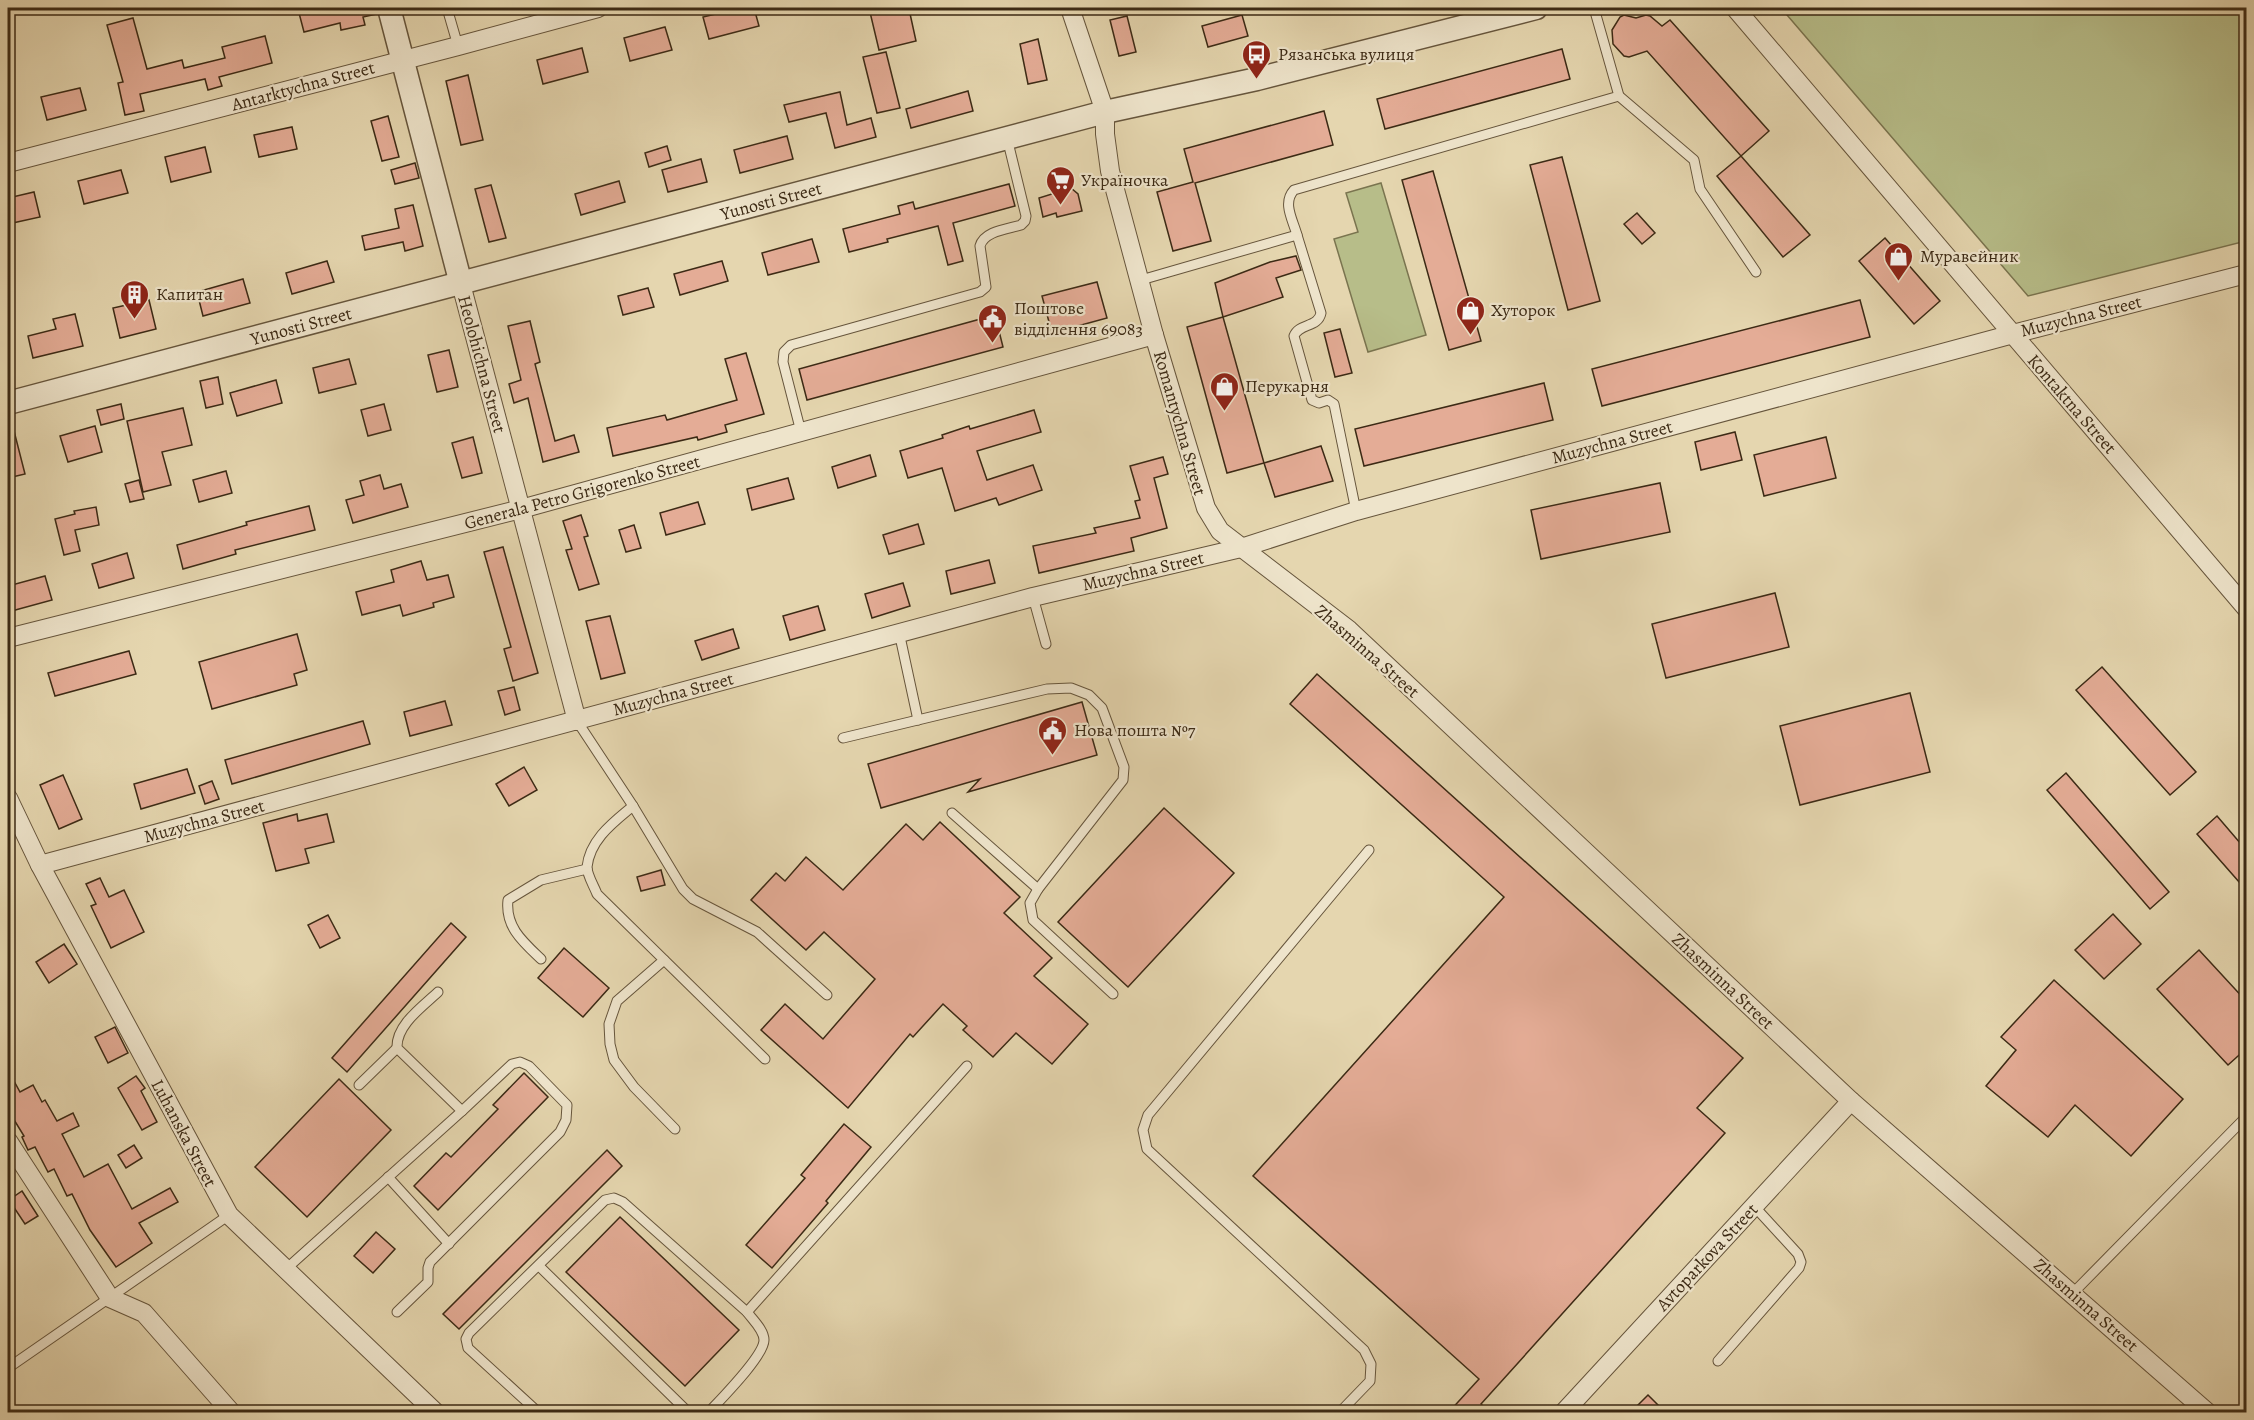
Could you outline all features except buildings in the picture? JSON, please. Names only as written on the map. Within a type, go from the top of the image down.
[{"type":"street","name":"Heolohichna Street","points":[[389,8],[577,721]]},
{"type":"street","name":"Antarktychna Street","points":[[8,163],[598,8]]},
{"type":"street","name":"Romantychna Street","points":[[1070,8],[1105,112],[1105,134],[1110,171],[1154,335],[1206,508],[1220,531],[1241,548]]},
{"type":"street","name":"Yunosti Street","points":[[8,403],[1105,112],[1257,79],[1536,8]]},
{"type":"street","name":"Kontaktna Street","points":[[1735,8],[2247,608]]},
{"type":"street","name":"Muzychna Street","points":[[40,866],[899,632],[1033,597],[1241,548],[1356,511],[2013,334],[2247,274]]},
{"type":"street","name":"Generala Petro Grigorenko Street","points":[[8,638],[521,509],[1154,335]]},
{"type":"street","name":"Zhasminna Street","points":[[1241,548],[1349,630],[1851,1101],[2073,1293],[2207,1413]]},
{"type":"street","name":"Luhanska Street","points":[[8,798],[40,866],[229,1215],[435,1413]]},
{"type":"street","name":"Avtoparkova Street","points":[[1564,1413],[1851,1101]]},
{"type":"street","points":[[8,1141],[110,1298],[144,1313],[231,1413]]},
{"type":"lane","points":[[447,8],[458,46]]},
{"type":"lane","points":[[1593,8],[1619,96],[1694,160],[1700,189],[1756,272]]},
{"type":"lane","points":[[1356,511],[1334,404],[1328,400],[1319,403],[1312,400],[1294,336],[1299,329],[1316,322],[1321,313],[1288,205],[1289,196],[1294,190],[1619,96]]},
{"type":"lane","points":[[801,432],[783,362],[784,352],[791,345],[980,292],[986,287],[981,240],[1021,225],[1026,216],[1007,138]]},
{"type":"lane","points":[[1141,280],[1297,235]]},
{"type":"lane","points":[[1033,597],[1046,644]]},
{"type":"lane","points":[[899,632],[918,720]]},
{"type":"lane","points":[[843,738],[1047,689],[1071,688],[1089,694],[1102,708],[1124,767],[1123,780],[1038,889],[1030,903],[1033,920],[1113,994]]},
{"type":"lane","points":[[577,721],[633,806],[683,889],[693,899],[757,932],[827,995]]},
{"type":"lane","points":[[633,806],[609,826],[593,847],[587,869],[597,894],[765,1059]]},
{"type":"lane","points":[[952,813],[1038,889]]},
{"type":"lane","points":[[1340,1413],[1370,1381],[1371,1364],[1364,1350],[1147,1149],[1143,1130],[1148,1115],[1369,850]]},
{"type":"lane","points":[[541,959],[518,937],[510,923],[506,910],[508,900],[514,894],[541,879],[587,869]]},
{"type":"lane","points":[[664,960],[617,1001],[609,1024],[610,1044],[614,1060],[634,1087],[675,1129]]},
{"type":"lane","points":[[438,992],[402,1028],[396,1038],[397,1048],[462,1111]]},
{"type":"lane","points":[[359,1085],[397,1048]]},
{"type":"lane","points":[[286,1269],[512,1064],[520,1062],[529,1066],[567,1105],[566,1120],[560,1132],[448,1244],[429,1265],[428,1282],[397,1312]]},
{"type":"lane","points":[[747,1312],[968,1066]]},
{"type":"lane","points":[[2073,1293],[2247,1117]]},
{"type":"lane","points":[[388,1177],[448,1244]]},
{"type":"lane","points":[[538,1413],[468,1348],[466,1339],[469,1333],[605,1200],[614,1198],[622,1202],[747,1312],[759,1326],[764,1340],[760,1354],[709,1413]]},
{"type":"lane","points":[[1718,1361],[1799,1268],[1801,1262],[1798,1254],[1754,1206]]},
{"type":"lane","points":[[8,1368],[229,1215]]},
{"type":"lane","points":[[539,1266],[688,1413]]},
{"type":"green space","points":[[1781,8],[2246,8],[2246,241],[2028,296]]},
{"type":"green space","points":[[1381,183],[1426,335],[1368,352],[1334,239],[1358,232],[1346,193]]},
{"type":"place","name":"Рязанська вулиця","points":[[1257,80]]},
{"type":"place","name":"Україночка","points":[[1060,206]]},
{"type":"place","name":"Муравейник","points":[[1899,282]]},
{"type":"place","name":"Капитан","points":[[135,320]]},
{"type":"place","name":"Хуторок","points":[[1470,336]]},
{"type":"place","name":"Поштове відділення 69083","points":[[993,344]]},
{"type":"place","name":"Перукарня","points":[[1224,412]]},
{"type":"place","name":"Нова пошта №7","points":[[1053,756]]}]
